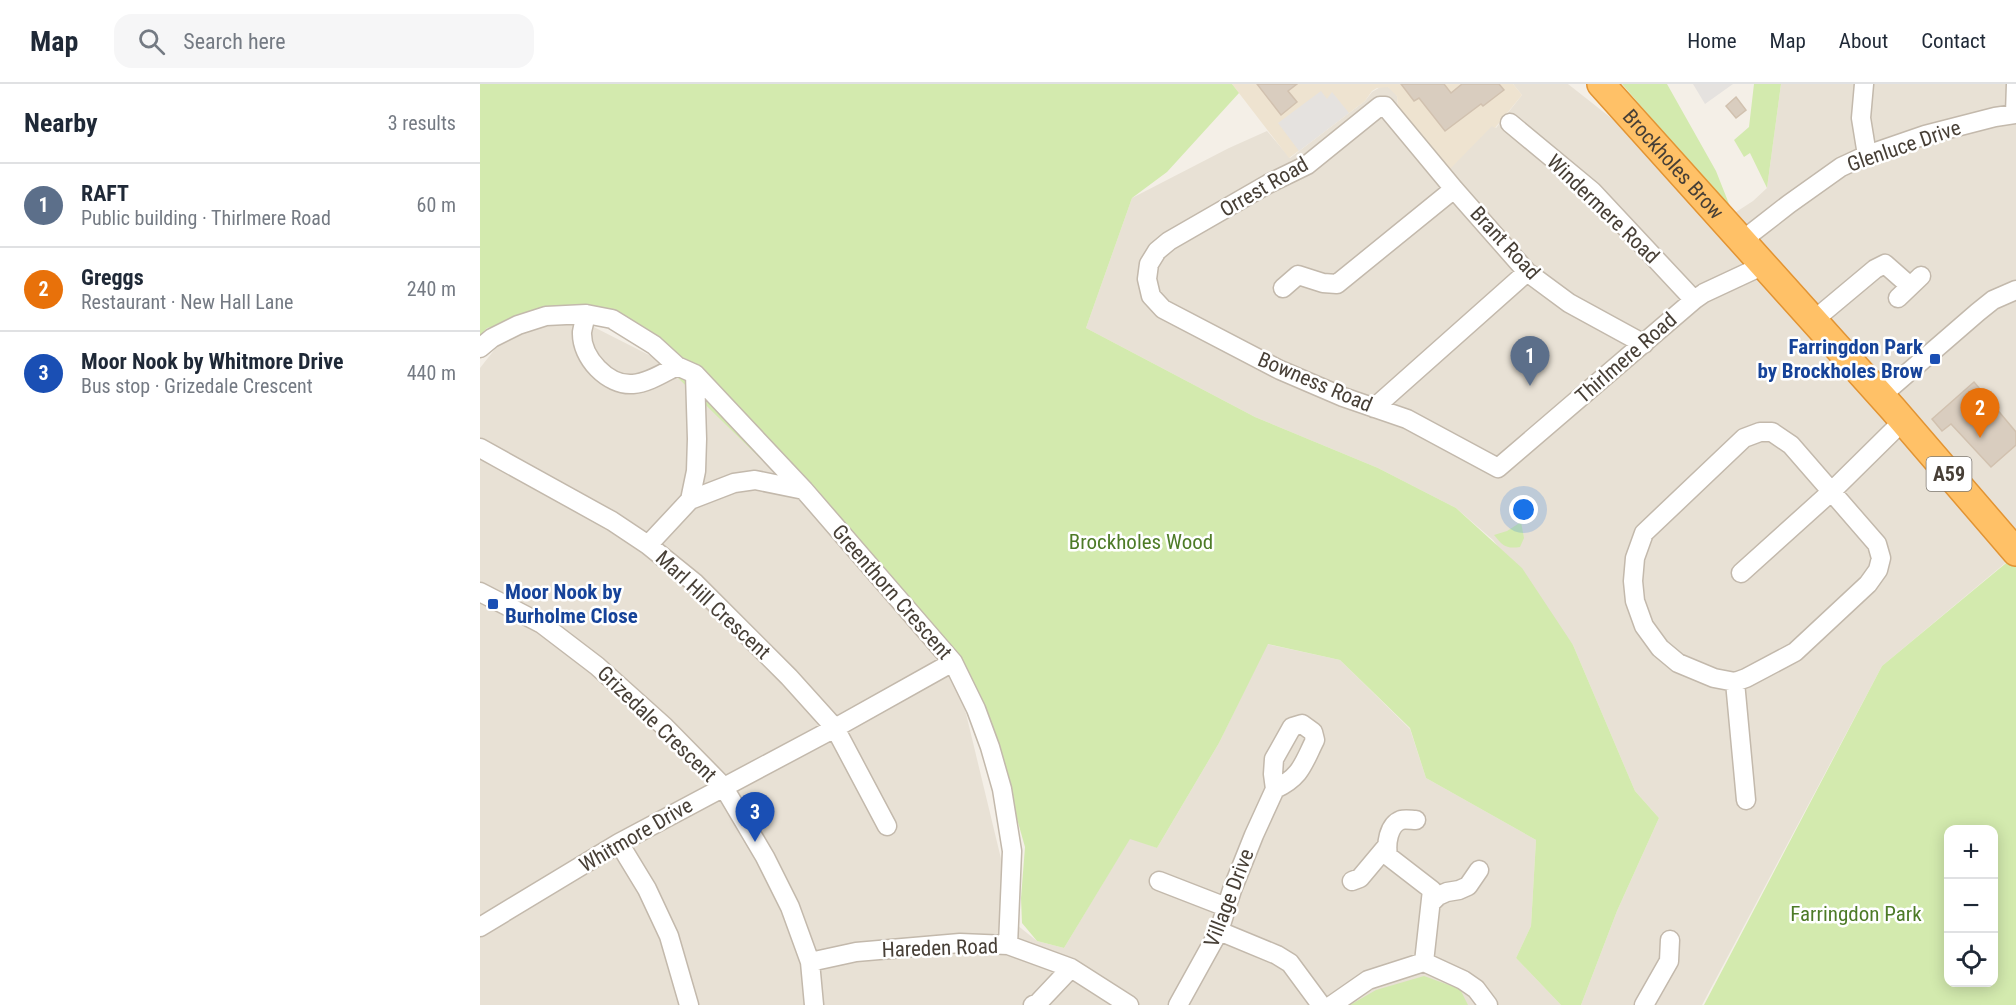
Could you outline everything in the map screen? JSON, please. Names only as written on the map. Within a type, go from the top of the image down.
[{"type":"highway","name":"Brockholes Brow","points":[[1601,84],[1745,243]]},
{"type":"highway","name":"A59","points":[[1745,243],[2016,552]]},
{"type":"street","points":[[1864,84],[1861,118],[1867,154]]},
{"type":"street","points":[[2015,114],[2016,84]]},
{"type":"street","name":"Orrest Road","points":[[1146,279],[1149,264],[1157,251],[1168,241],[1306,165],[1380,106],[1385,106],[1392,112]]},
{"type":"street","name":"Brant Road","points":[[1392,112],[1454,189],[1527,272],[1585,313],[1644,344]]},
{"type":"street","name":"Glenluce Drive","points":[[1745,243],[1753,232],[1789,204],[1841,167],[1867,154],[1925,135],[2015,114]]},
{"type":"street","name":"Windermere Road","points":[[1510,123],[1592,191],[1694,300]]},
{"type":"street","points":[[1283,288],[1295,267],[1323,283],[1336,284],[1454,189]]},
{"type":"street","points":[[1814,320],[1875,268],[1885,264],[1910,287]]},
{"type":"street","name":"Thirlmere Road","points":[[1498,468],[1694,300],[1764,265]]},
{"type":"street","points":[[1374,408],[1527,272]]},
{"type":"street","name":"Bowness Road","points":[[1146,279],[1151,296],[1163,309],[1280,369],[1343,397],[1407,419],[1498,468]]},
{"type":"street","points":[[1881,396],[1993,300],[2016,290]]},
{"type":"street","points":[[586,314],[582,333],[584,347],[591,361],[615,382],[642,383],[677,366]]},
{"type":"street","name":"Greenthorn Crescent","points":[[480,348],[492,338],[518,325],[546,316],[586,314],[612,319],[654,345],[677,366],[694,374],[804,490],[953,662],[987,738],[1002,789],[1012,851],[1008,945]]},
{"type":"street","points":[[690,500],[696,471],[697,449],[694,374]]},
{"type":"street","points":[[1741,573],[1832,491],[1903,421]]},
{"type":"street","points":[[1761,432],[1772,432],[1791,446],[1832,491],[1877,544],[1881,558],[1878,570],[1868,584],[1795,652],[1735,682],[1714,678],[1678,663],[1660,648],[1644,626],[1635,601],[1633,581],[1635,558],[1644,533],[1744,438],[1761,432]]},
{"type":"street","name":"Marl Hill Crescent","points":[[480,448],[612,521],[648,545],[695,583],[789,677],[835,728],[887,826]]},
{"type":"street","points":[[648,545],[690,500],[734,483],[755,480],[804,490]]},
{"type":"street","name":"Grizedale Crescent","points":[[480,592],[542,624],[597,666],[664,727],[723,786],[765,857],[790,906],[810,962],[814,1005]]},
{"type":"street","name":"Whitmore Drive","points":[[480,927],[619,843],[835,728],[953,662]]},
{"type":"street","points":[[1735,682],[1746,800]]},
{"type":"street","name":"Village Drive","points":[[1179,1005],[1219,931],[1254,835],[1275,789]]},
{"type":"street","points":[[1416,820],[1401,820],[1395,825],[1389,834],[1386,847],[1388,856],[1432,890],[1424,962]]},
{"type":"street","points":[[619,843],[647,889],[669,936],[689,1005]]},
{"type":"street","points":[[1352,881],[1360,878],[1386,847]]},
{"type":"street","points":[[1431,903],[1447,891],[1459,890],[1468,886],[1479,870]]},
{"type":"street","points":[[1159,881],[1226,907]]},
{"type":"street","points":[[1219,931],[1277,955],[1290,963],[1321,1005]]},
{"type":"street","points":[[1644,1005],[1669,961],[1670,940]]},
{"type":"street","name":"Hareden Road","points":[[810,962],[856,952],[960,943],[1008,945],[1071,968],[1129,1005]]},
{"type":"street","points":[[1332,1005],[1368,980],[1424,962],[1463,980],[1476,989],[1488,1005]]},
{"type":"street","points":[[1033,1005],[1038,1003],[1071,968]]},
{"type":"shaded area","points":[[1232,84],[1513,84],[1522,95],[1495,128],[1492,126],[1448,171],[1398,108],[1397,96],[1388,87],[1372,91],[1365,101],[1289,158]]},
{"type":"shaded area","points":[[1513,84],[1568,84],[1733,214],[1753,201],[1767,188],[1781,84],[2016,84],[2016,554],[1882,666],[1702,1005],[1581,1005],[1617,911],[1659,818],[1635,791],[1573,645],[1493,540],[1456,508],[1378,468],[1255,417],[1086,328],[1132,198],[1267,131],[1290,158],[1382,86],[1393,89],[1397,96],[1398,108],[1496,128],[1522,95]]},
{"type":"shaded area","points":[[1693,84],[1733,84],[1705,104]]},
{"type":"shaded area","points":[[1321,91],[1327,99],[1332,92],[1349,113],[1299,151],[1278,123]]},
{"type":"shaded area","points":[[582,321],[704,383],[956,672],[1017,925],[1037,941],[1064,948],[1130,838],[1157,848],[1219,743],[1267,644],[1340,660],[1410,729],[1426,778],[1536,840],[1531,926],[1516,958],[1561,1005],[480,1005],[480,368],[510,330]]},
{"type":"green space","name":"Brockholes Wood","points":[[480,84],[1232,84],[1239,93],[1167,172],[1132,198],[1086,328],[1255,417],[1378,468],[1456,508],[1522,568],[1573,645],[1635,791],[1659,818],[1617,911],[1581,1005],[1561,1005],[1516,958],[1531,926],[1536,840],[1426,778],[1410,728],[1340,660],[1268,644],[1219,743],[1157,848],[1130,839],[1064,948],[1037,941],[1022,923],[1021,898],[1025,847],[997,748],[904,599],[631,332],[590,307],[487,328],[480,336]]},
{"type":"green space","points":[[1622,84],[1667,84],[1716,171],[1733,214],[1723,205]]},
{"type":"green space","points":[[1754,84],[1781,84],[1767,188],[1750,153],[1744,157],[1734,140],[1749,127]]},
{"type":"green space","points":[[1521,522],[1524,538],[1520,547],[1505,546],[1494,535],[1507,531]]},
{"type":"green space","name":"Farringdon Park","points":[[2011,559],[2016,566],[2016,1005],[1704,1005],[1882,666]]},
{"type":"green space","points":[[1424,976],[1460,989],[1468,1005],[1350,1005],[1376,990]]},
{"type":"building","points":[[1257,84],[1297,84],[1288,91],[1297,102],[1281,115]]},
{"type":"building","points":[[1401,84],[1444,84],[1451,93],[1462,84],[1499,84],[1504,90],[1445,131],[1419,98],[1414,101]]},
{"type":"building","points":[[1736,97],[1746,110],[1736,118],[1726,106]]},
{"type":"building","points":[[1974,382],[2016,432],[2016,445],[1991,467],[1951,424],[1942,431],[1932,419]]},
{"type":"place","name":"Farringdon Park by Brockholes Brow","points":[[1935,359]]},
{"type":"place","name":"RAFT","points":[[1530,386]]},
{"type":"place","name":"Greggs","points":[[1980,438]]},
{"type":"place","name":"Moor Nook by Burholme Close","points":[[493,604]]},
{"type":"place","name":"Moor Nook by Whitmore Drive","points":[[755,842]]}]
